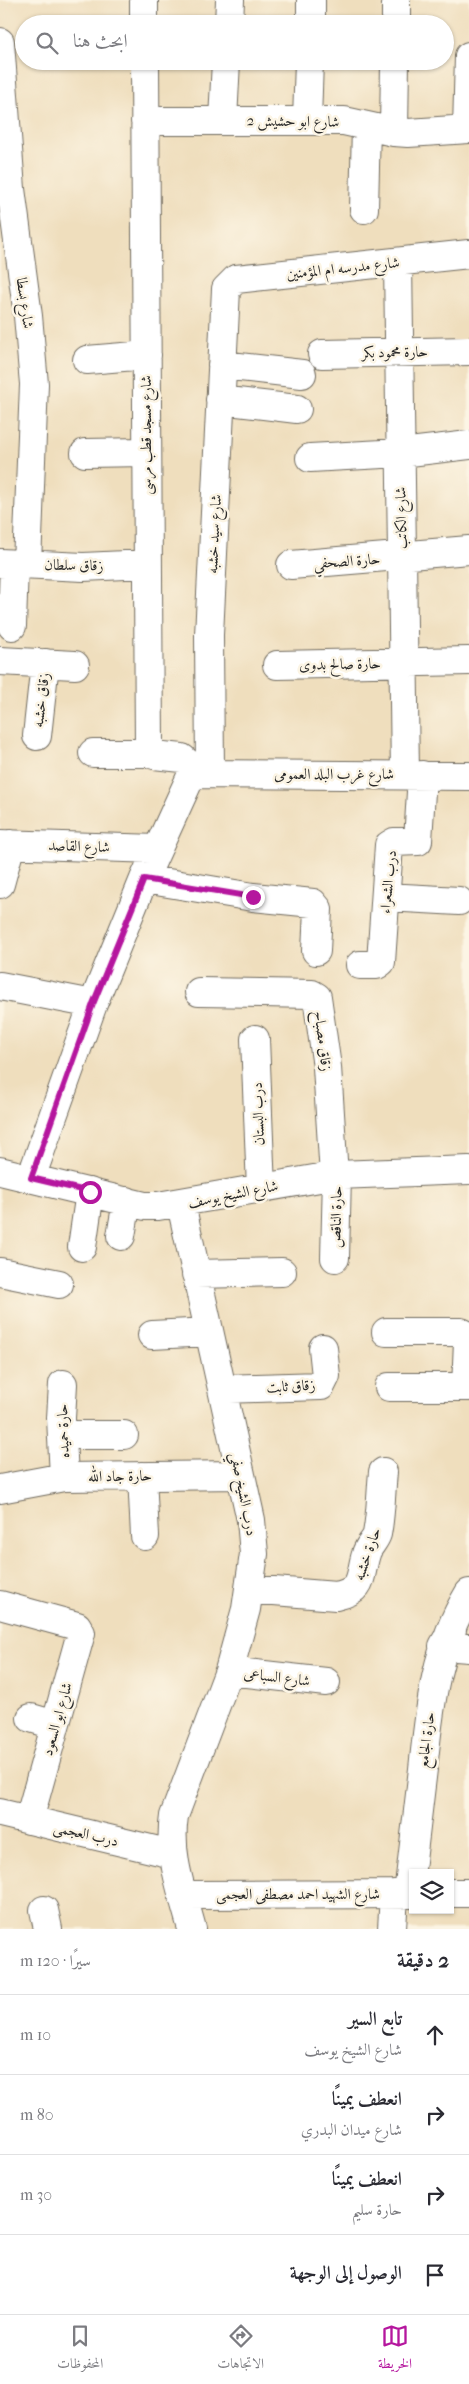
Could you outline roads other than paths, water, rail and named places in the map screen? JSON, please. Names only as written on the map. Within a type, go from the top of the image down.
[{"type":"street","points":[[144,0],[144,15]]},
{"type":"street","points":[[229,15],[230,0]]},
{"type":"street","points":[[310,15],[311,0]]},
{"type":"street","points":[[396,0],[396,15]]},
{"type":"street","name":"شارع بسطا","points":[[0,42],[10,189],[28,316],[34,384],[14,564],[12,626]]},
{"type":"street","points":[[468,129],[469,56]]},
{"type":"street","name":"شارع مسجد قطب مرسى","points":[[144,70],[147,564],[149,750],[151,753]]},
{"type":"street","points":[[223,120],[226,70]]},
{"type":"street","points":[[307,120],[309,70]]},
{"type":"street","points":[[394,132],[395,70]]},
{"type":"street","name":"شارع ابو حشيش 2","points":[[145,120],[344,121],[394,132],[468,129]]},
{"type":"street","points":[[364,209],[366,126]]},
{"type":"street","name":"شارع مدرسه ام المؤمنين","points":[[225,294],[228,284],[236,279],[469,254]]},
{"type":"street","name":"شارع الكاتب","points":[[398,262],[403,663],[414,774]]},
{"type":"street","name":"شارع سيد خشبه","points":[[205,774],[209,635],[225,294]]},
{"type":"street","name":"حارة محمود بكر","points":[[322,354],[469,351]]},
{"type":"street","points":[[87,360],[147,355]]},
{"type":"street","points":[[222,365],[302,374]]},
{"type":"street","points":[[220,400],[297,409]]},
{"type":"street","points":[[310,458],[401,453],[469,445]]},
{"type":"street","points":[[85,453],[146,452]]},
{"type":"street","name":"حارة الصحفي","points":[[291,565],[469,550]]},
{"type":"street","name":"زقاق سلطان","points":[[14,564],[84,567],[147,564]]},
{"type":"street","name":"زقاق خشبه","points":[[0,661],[74,665]]},
{"type":"street","name":"حارة صالح بدوى","points":[[277,665],[469,661]]},
{"type":"street","name":"زقاق خشبه","points":[[37,736],[45,663]]},
{"type":"street","points":[[92,753],[151,753],[182,758],[205,774]]},
{"type":"street","points":[[31,1178],[93,1004],[144,879],[188,780],[205,774]]},
{"type":"street","name":"شارع غرب البلد العمومى","points":[[205,774],[414,774],[469,776]]},
{"type":"street","name":"درب الشعراء","points":[[360,965],[377,965],[381,962],[389,845],[394,842],[415,843],[419,840],[414,774]]},
{"type":"street","points":[[0,884],[6,844]]},
{"type":"street","name":"شارع القاصد","points":[[6,844],[157,849]]},
{"type":"street","points":[[144,879],[253,897],[313,903],[318,909],[316,951]]},
{"type":"street","points":[[386,897],[458,901]]},
{"type":"street","points":[[0,986],[93,1004]]},
{"type":"street","name":"زقاق مصباح","points":[[199,992],[312,994],[318,997],[327,1068],[336,1176]]},
{"type":"street","name":"درب البستان","points":[[255,1039],[261,1189]]},
{"type":"street","name":"شارع الشيخ يوسف","points":[[0,1171],[127,1201],[158,1206],[181,1204],[336,1176],[469,1170]]},
{"type":"street","name":"حارة الناقص","points":[[335,1258],[336,1176]]},
{"type":"street","points":[[82,1246],[90,1192]]},
{"type":"street","points":[[121,1236],[127,1201]]},
{"type":"street","name":"درب الشيخ صفي","points":[[181,1204],[251,1520],[254,1554],[249,1589],[229,1671],[174,1816],[171,1835],[172,1854],[192,1929]]},
{"type":"street","points":[[0,1272],[58,1284]]},
{"type":"street","points":[[196,1274],[282,1272]]},
{"type":"street","points":[[152,1335],[209,1332]]},
{"type":"street","points":[[386,1332],[461,1332],[467,1335],[468,1341],[467,1387],[388,1387]]},
{"type":"street","name":"زقاق ثابت","points":[[222,1389],[321,1386],[326,1376],[323,1348]]},
{"type":"street","name":"حارة حميده","points":[[63,1384],[61,1418],[64,1477]]},
{"type":"street","points":[[62,1435],[124,1435]]},
{"type":"street","name":"حارة خشبه","points":[[249,1589],[336,1596],[346,1594],[355,1588],[362,1579],[366,1552],[377,1535],[383,1472]]},
{"type":"street","name":"حارة جاد الله","points":[[0,1489],[64,1477],[241,1475]]},
{"type":"street","points":[[142,1476],[144,1536]]},
{"type":"street","name":"حارة الجامع","points":[[392,1929],[405,1894],[432,1691],[456,1647],[451,1626],[469,1593]]},
{"type":"street","points":[[456,1647],[469,1601]]},
{"type":"street","name":"شارع ابو السعود","points":[[0,1606],[77,1626],[81,1633],[43,1722],[29,1820]]},
{"type":"street","name":"شارع السباعى","points":[[229,1671],[326,1682]]},
{"type":"street","name":"درب العجمى","points":[[0,1814],[172,1854]]},
{"type":"street","points":[[454,1894],[469,1893]]},
{"type":"street","name":"شارع الشهيد احمد مصطفى العجمى","points":[[183,1895],[405,1894]]}]
